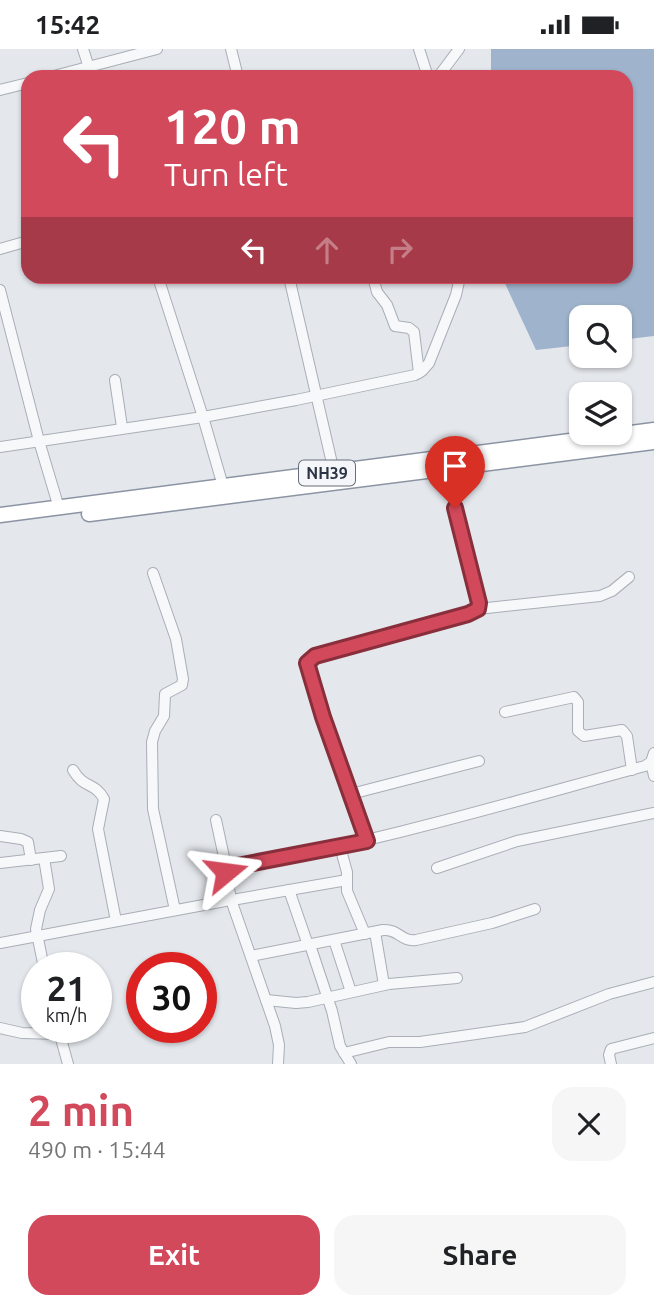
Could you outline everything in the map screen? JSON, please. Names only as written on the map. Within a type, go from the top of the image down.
[{"type":"highway","name":"NH39","points":[[0,515],[654,431]]},
{"type":"highway","name":"NH39","points":[[0,524],[654,442]]},
{"type":"street","points":[[83,49],[89,70]]},
{"type":"street","points":[[96,70],[157,49]]},
{"type":"street","points":[[231,49],[236,70]]},
{"type":"street","points":[[419,49],[426,70]]},
{"type":"street","points":[[443,70],[459,49]]},
{"type":"street","points":[[0,90],[21,85]]},
{"type":"street","points":[[0,249],[21,243]]},
{"type":"street","points":[[160,284],[223,487]]},
{"type":"street","points":[[291,284],[334,472]]},
{"type":"street","points":[[375,284],[395,326],[409,328],[414,332],[419,373]]},
{"type":"street","points":[[0,447],[203,417],[419,373],[429,363],[458,284]]},
{"type":"street","points":[[0,290],[59,508]]},
{"type":"street","points":[[115,380],[122,427]]},
{"type":"street","points":[[449,467],[455,508],[479,603],[478,609]]},
{"type":"street","points":[[153,573],[176,639],[183,679],[182,685],[164,694],[164,716],[152,742],[153,809],[175,910]]},
{"type":"street","points":[[367,841],[323,717],[308,667],[309,660],[478,609],[600,596],[612,591],[628,577]]},
{"type":"street","points":[[505,712],[574,697],[578,702],[577,729],[587,736],[619,729],[625,733],[632,770]]},
{"type":"street","points":[[227,871],[232,867],[367,841],[513,804],[645,766],[652,757]]},
{"type":"street","points":[[652,757],[654,776]]},
{"type":"street","points":[[351,794],[479,761]]},
{"type":"street","points":[[73,769],[83,784],[95,788],[104,799],[98,829],[116,921]]},
{"type":"street","points":[[437,868],[517,841],[654,813]]},
{"type":"street","points":[[216,820],[231,899],[279,1045],[278,1064]]},
{"type":"street","points":[[0,836],[27,842],[31,860]]},
{"type":"street","points":[[340,846],[347,872],[347,891],[370,933],[384,985]]},
{"type":"street","points":[[0,863],[61,856]]},
{"type":"street","points":[[40,952],[37,936],[40,910],[49,888],[44,858]]},
{"type":"street","points":[[0,943],[347,880]]},
{"type":"street","points":[[289,890],[344,1053],[351,1064]]},
{"type":"street","points":[[251,956],[392,930],[410,940],[492,923],[535,909]]},
{"type":"street","points":[[334,940],[351,992]]},
{"type":"street","points":[[266,1000],[296,1003],[384,985],[457,978]]},
{"type":"street","points":[[344,1053],[389,1042],[421,1042],[525,1027],[609,994],[654,982]]},
{"type":"street","points":[[0,1028],[21,1033]]},
{"type":"street","points":[[611,1064],[611,1049],[654,1038]]},
{"type":"street","points":[[62,1043],[68,1064]]},
{"type":"water","points":[[491,49],[654,49],[654,336],[632,339],[632,305],[569,305],[569,346],[536,350],[505,284],[633,284],[633,70],[491,70]]},
{"type":"route","points":[[226,872],[232,867],[367,841],[307,663],[315,656],[478,609],[479,603],[455,508]]}]
